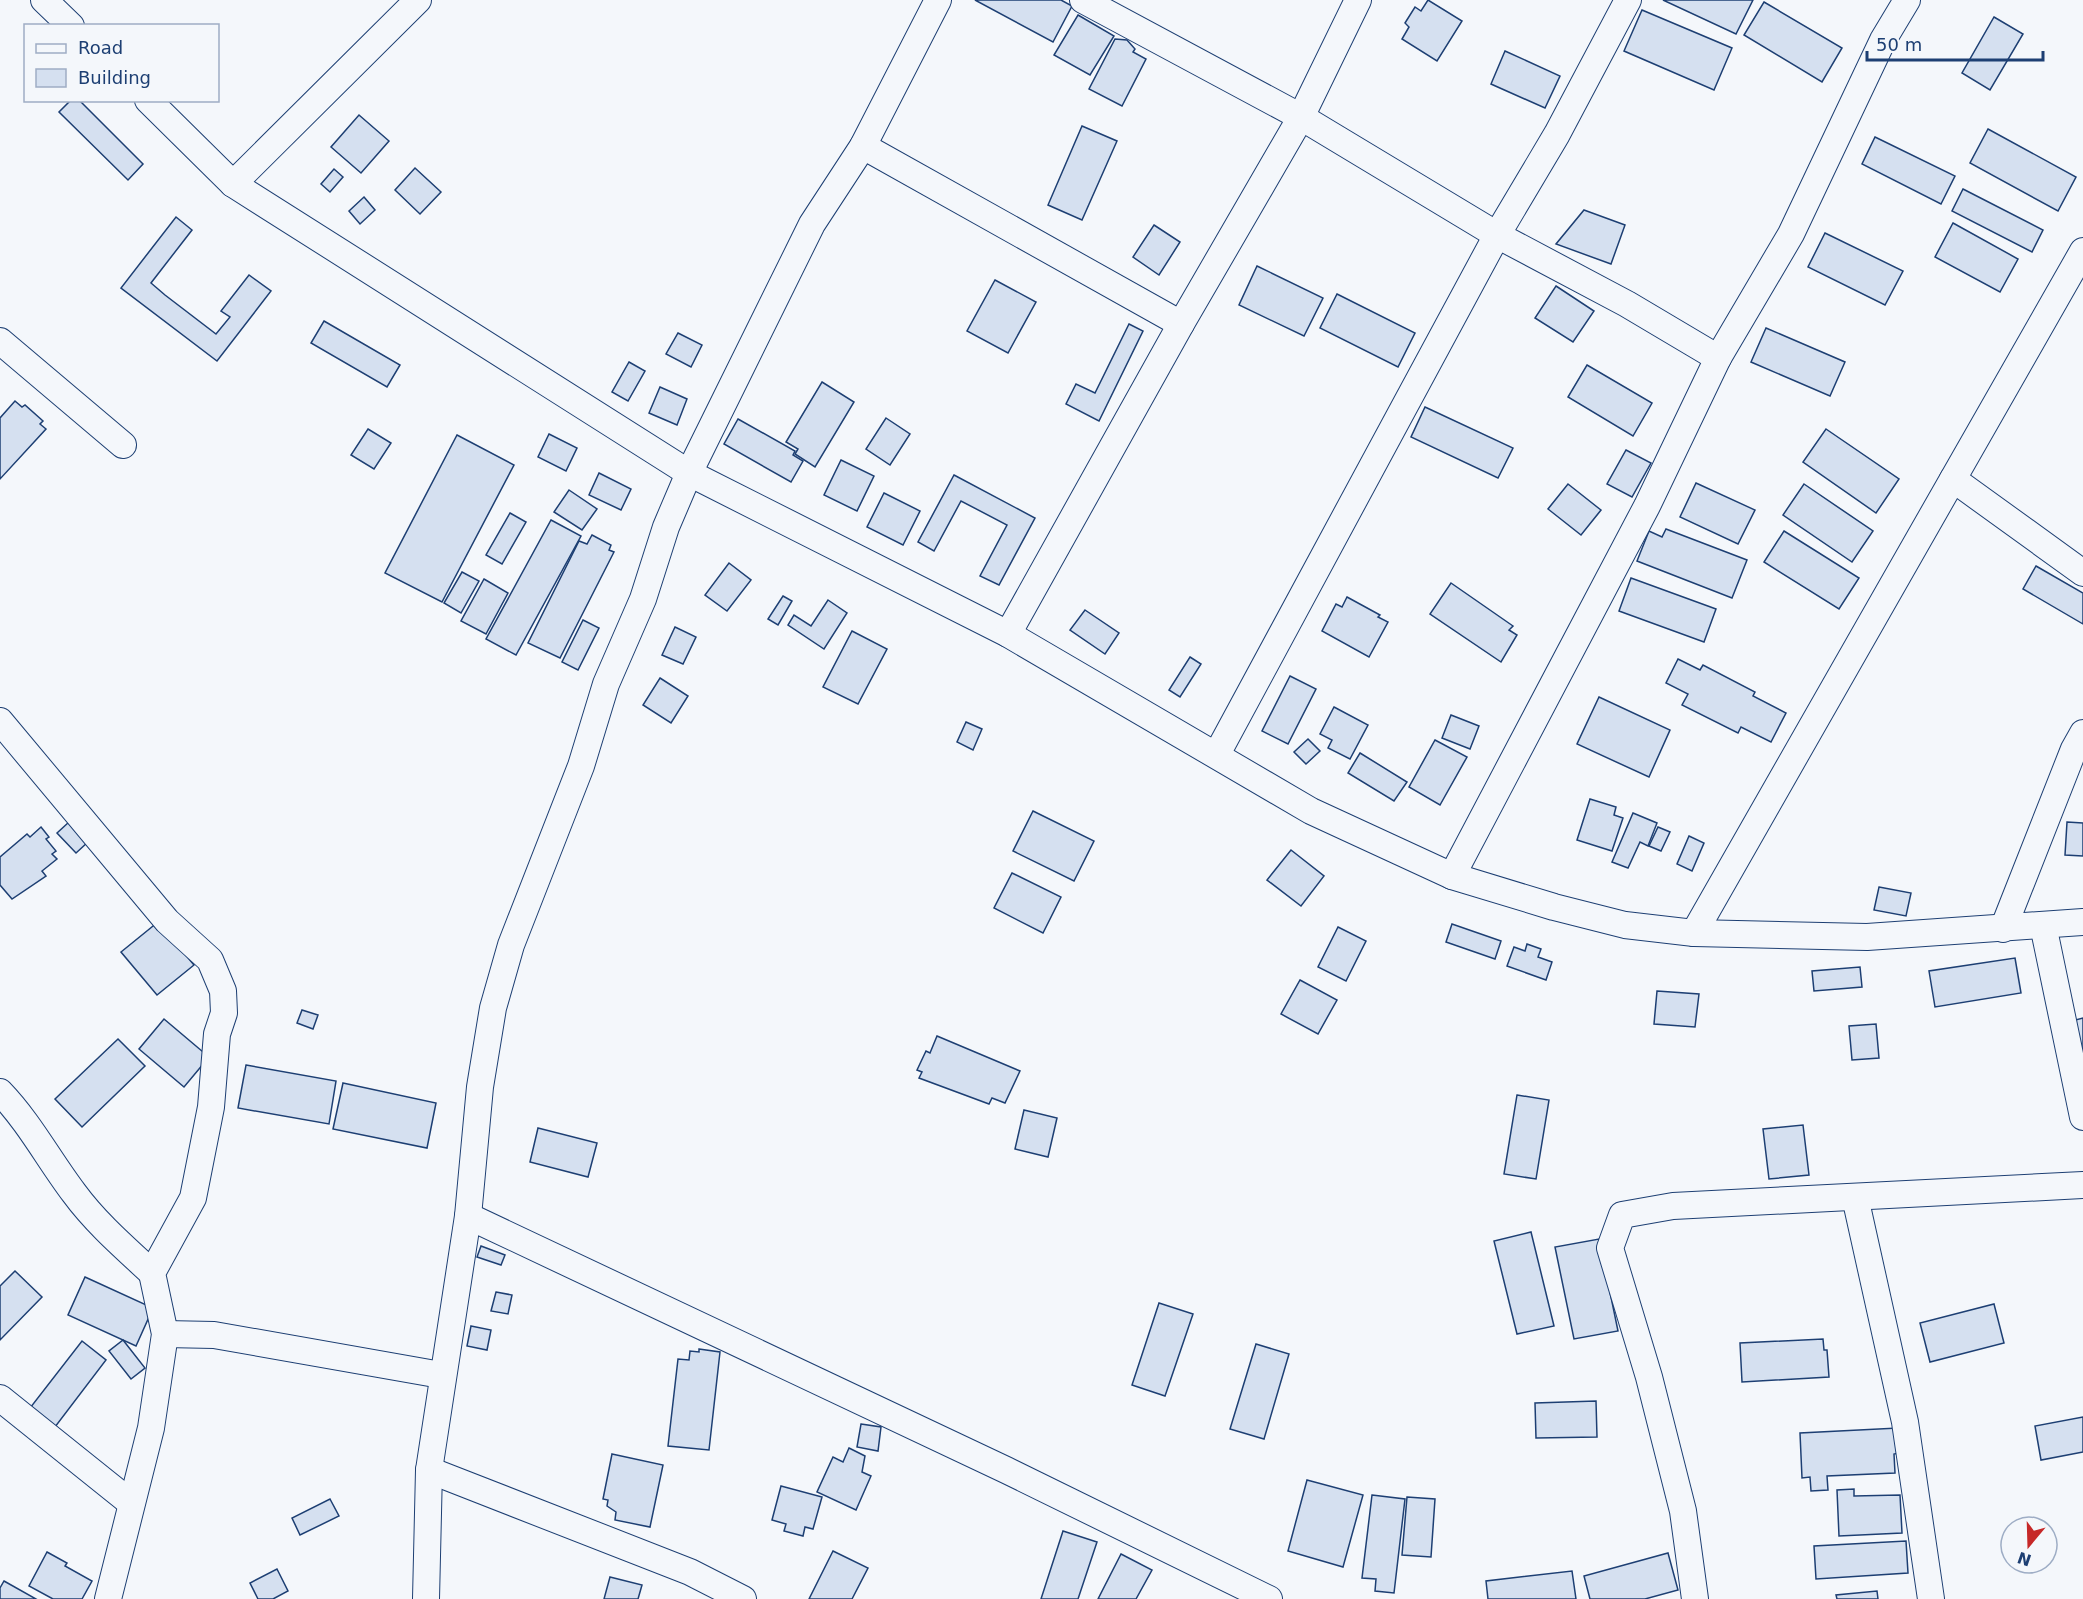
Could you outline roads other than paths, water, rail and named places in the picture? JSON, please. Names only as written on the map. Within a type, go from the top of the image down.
[{"type":"street","points":[[45,0],[69,24]]},
{"type":"street","points":[[233,184],[418,0]]},
{"type":"street","points":[[426,1599],[429,1470],[441,1375],[468,1216],[480,1087],[493,1008],[511,945],[581,766],[606,684],[643,599],[666,527],[689,473],[812,224],[863,146],[938,0]]},
{"type":"street","points":[[1083,0],[1300,117],[1497,235],[1627,304],[1718,358]]},
{"type":"street","points":[[1008,634],[1180,324],[1300,117],[1358,0]]},
{"type":"street","points":[[1217,754],[1497,235],[1557,134],[1628,0]]},
{"type":"street","points":[[1452,876],[1647,506],[1718,358],[1791,234],[1883,40],[1907,0]]},
{"type":"street","points":[[149,102],[233,184],[689,473],[1008,634],[1217,754],[1311,811],[1452,876],[1554,907],[1625,925],[1694,933],[1867,937],[2083,922]]},
{"type":"street","points":[[863,146],[1180,324]]},
{"type":"street","points":[[1694,933],[2083,251]]},
{"type":"street","points":[[0,341],[123,445]]},
{"type":"street","points":[[1953,479],[2083,573]]},
{"type":"street","points":[[0,721],[167,921],[210,960],[223,991],[224,1013],[217,1034],[211,1107],[193,1198],[152,1274]]},
{"type":"street","points":[[2003,929],[2074,749],[2083,732]]},
{"type":"street","points":[[2043,926],[2083,1117]]},
{"type":"street","points":[[0,1092],[13,1105],[76,1195],[152,1274],[165,1334],[152,1428],[108,1599]]},
{"type":"street","points":[[1695,1599],[1683,1511],[1649,1377],[1610,1248],[1622,1215],[1673,1206],[2083,1185]]},
{"type":"street","points":[[1855,1197],[1905,1422],[1931,1599]]},
{"type":"street","points":[[468,1216],[1006,1470],[1269,1599]]},
{"type":"street","points":[[165,1334],[214,1335],[441,1375]]},
{"type":"street","points":[[0,1398],[131,1503]]},
{"type":"street","points":[[429,1470],[690,1572],[743,1599]]}]
